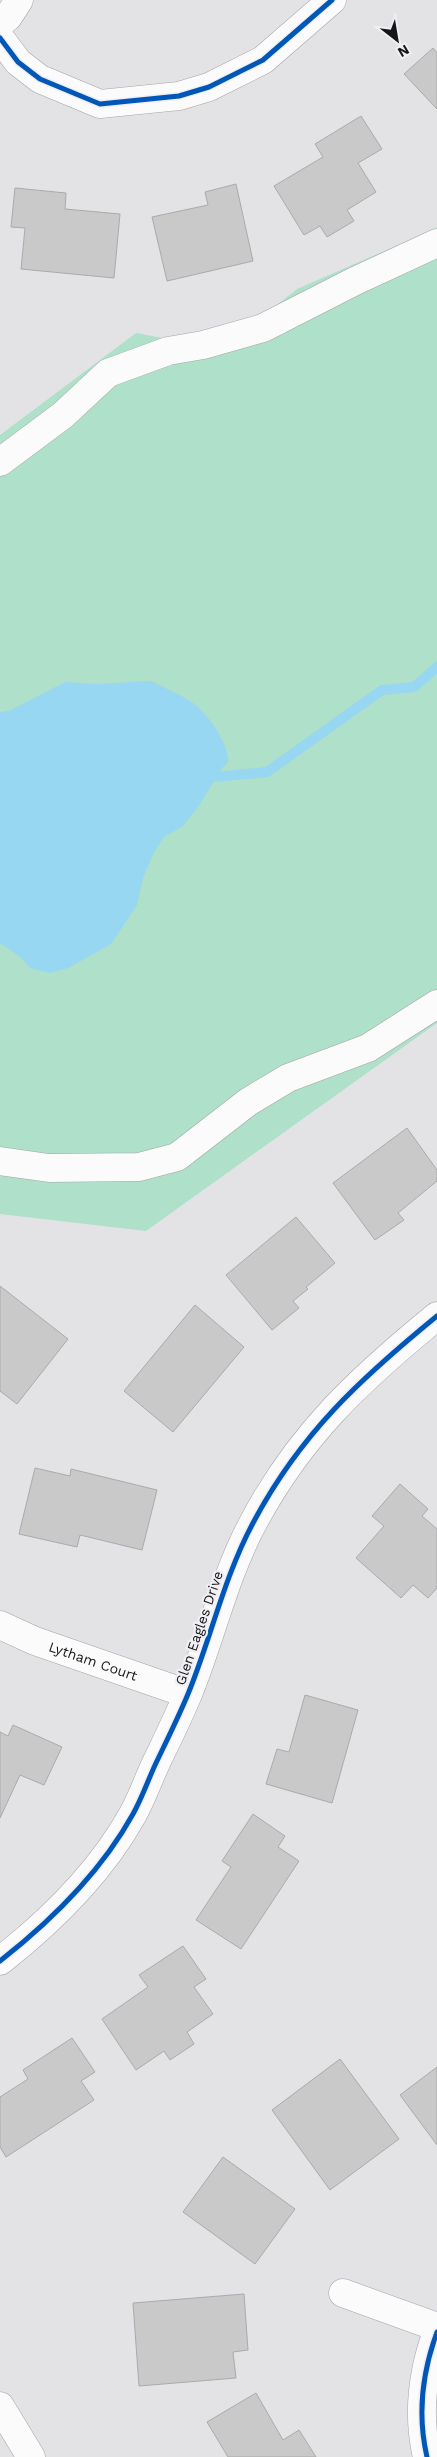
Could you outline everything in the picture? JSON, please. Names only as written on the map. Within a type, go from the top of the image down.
[{"type":"street","points":[[0,23],[8,17],[19,0]]},
{"type":"street","points":[[0,38],[18,62],[40,79],[100,104],[179,96],[209,87],[262,60],[332,0]]},
{"type":"street","points":[[0,462],[63,415],[108,373],[168,351],[203,345],[263,328],[355,281],[437,243]]},
{"type":"street","points":[[0,1161],[49,1168],[140,1167],[177,1157],[248,1102],[288,1078],[368,1048],[437,1004]]},
{"type":"street","name":"Glen Eagles Drive","points":[[0,1961],[35,1934],[75,1892],[103,1858],[132,1814],[188,1694],[234,1562],[253,1523],[275,1485],[305,1442],[333,1408],[378,1364],[437,1316]]},
{"type":"street","name":"Lytham Court","points":[[0,1625],[35,1641],[188,1694]]},
{"type":"street","points":[[343,2293],[437,2327]]},
{"type":"street","points":[[427,2457],[423,2440],[421,2407],[429,2356],[437,2332]]},
{"type":"street","points":[[0,2406],[31,2457]]},
{"type":"green space","points":[[437,228],[437,1023],[146,1231],[0,1214],[0,435],[136,333],[222,349],[297,289]]},
{"type":"water","points":[[151,681],[188,700],[205,714],[222,739],[228,756],[228,763],[223,767],[198,807],[182,827],[165,836],[154,852],[143,878],[137,905],[111,944],[68,968],[50,973],[30,968],[20,957],[0,943],[0,712],[9,711],[65,682],[97,684]]},
{"type":"building","points":[[433,48],[437,53],[437,109],[404,74]]},
{"type":"building","points":[[361,116],[382,149],[358,163],[376,192],[347,210],[354,221],[327,237],[320,226],[304,235],[274,186],[323,157],[315,144]]},
{"type":"building","points":[[236,184],[253,261],[167,281],[152,217],[208,205],[205,192]]},
{"type":"building","points":[[15,188],[66,193],[65,209],[120,214],[114,278],[21,269],[25,228],[11,227]]},
{"type":"building","points":[[407,1128],[437,1170],[437,1181],[398,1213],[404,1220],[375,1240],[333,1183]]},
{"type":"building","points":[[296,1217],[335,1263],[306,1287],[308,1289],[293,1301],[299,1308],[272,1330],[226,1275]]},
{"type":"building","points":[[0,1286],[68,1339],[17,1404],[0,1391]]},
{"type":"building","points":[[195,1305],[244,1347],[173,1432],[124,1391]]},
{"type":"building","points":[[35,1468],[70,1476],[71,1469],[157,1490],[142,1550],[80,1535],[77,1547],[19,1534]]},
{"type":"building","points":[[400,1484],[428,1509],[422,1516],[437,1529],[437,1588],[428,1598],[413,1585],[401,1598],[356,1558],[384,1526],[372,1516]]},
{"type":"building","points":[[305,1695],[358,1710],[332,1803],[266,1784],[277,1749],[289,1752]]},
{"type":"building","points":[[13,1725],[62,1747],[44,1785],[20,1775],[0,1818],[0,1732],[8,1736]]},
{"type":"building","points":[[253,1814],[285,1836],[278,1847],[299,1861],[241,1949],[196,1920],[231,1867],[222,1861]]},
{"type":"building","points":[[183,1946],[206,1979],[194,1987],[213,2014],[187,2032],[194,2044],[170,2060],[164,2051],[136,2070],[102,2019],[148,1987],[139,1975]]},
{"type":"building","points":[[72,2038],[95,2072],[81,2081],[94,2100],[6,2157],[0,2147],[0,2097],[28,2079],[23,2070]]},
{"type":"building","points":[[340,2059],[399,2139],[330,2190],[272,2110]]},
{"type":"building","points":[[437,2067],[437,2145],[400,2095]]},
{"type":"building","points":[[223,2157],[295,2209],[255,2264],[183,2212]]},
{"type":"building","points":[[244,2294],[248,2350],[233,2352],[236,2378],[139,2386],[133,2303]]},
{"type":"building","points":[[256,2393],[283,2440],[299,2430],[316,2457],[228,2457],[207,2422]]},
{"type":"waterway","points":[[205,778],[267,772],[382,690],[414,687],[437,667]]},
{"type":"cycle path","points":[[0,38],[18,62],[40,79],[100,104],[179,96],[209,87],[263,60],[332,0]]},
{"type":"cycle path","points":[[0,1961],[38,1929],[74,1894],[106,1856],[133,1814],[188,1694],[234,1565],[253,1523],[271,1491],[291,1462],[334,1410],[382,1362],[437,1316]]},
{"type":"cycle path","points":[[427,2457],[422,2425],[423,2394],[428,2363],[437,2332]]}]
